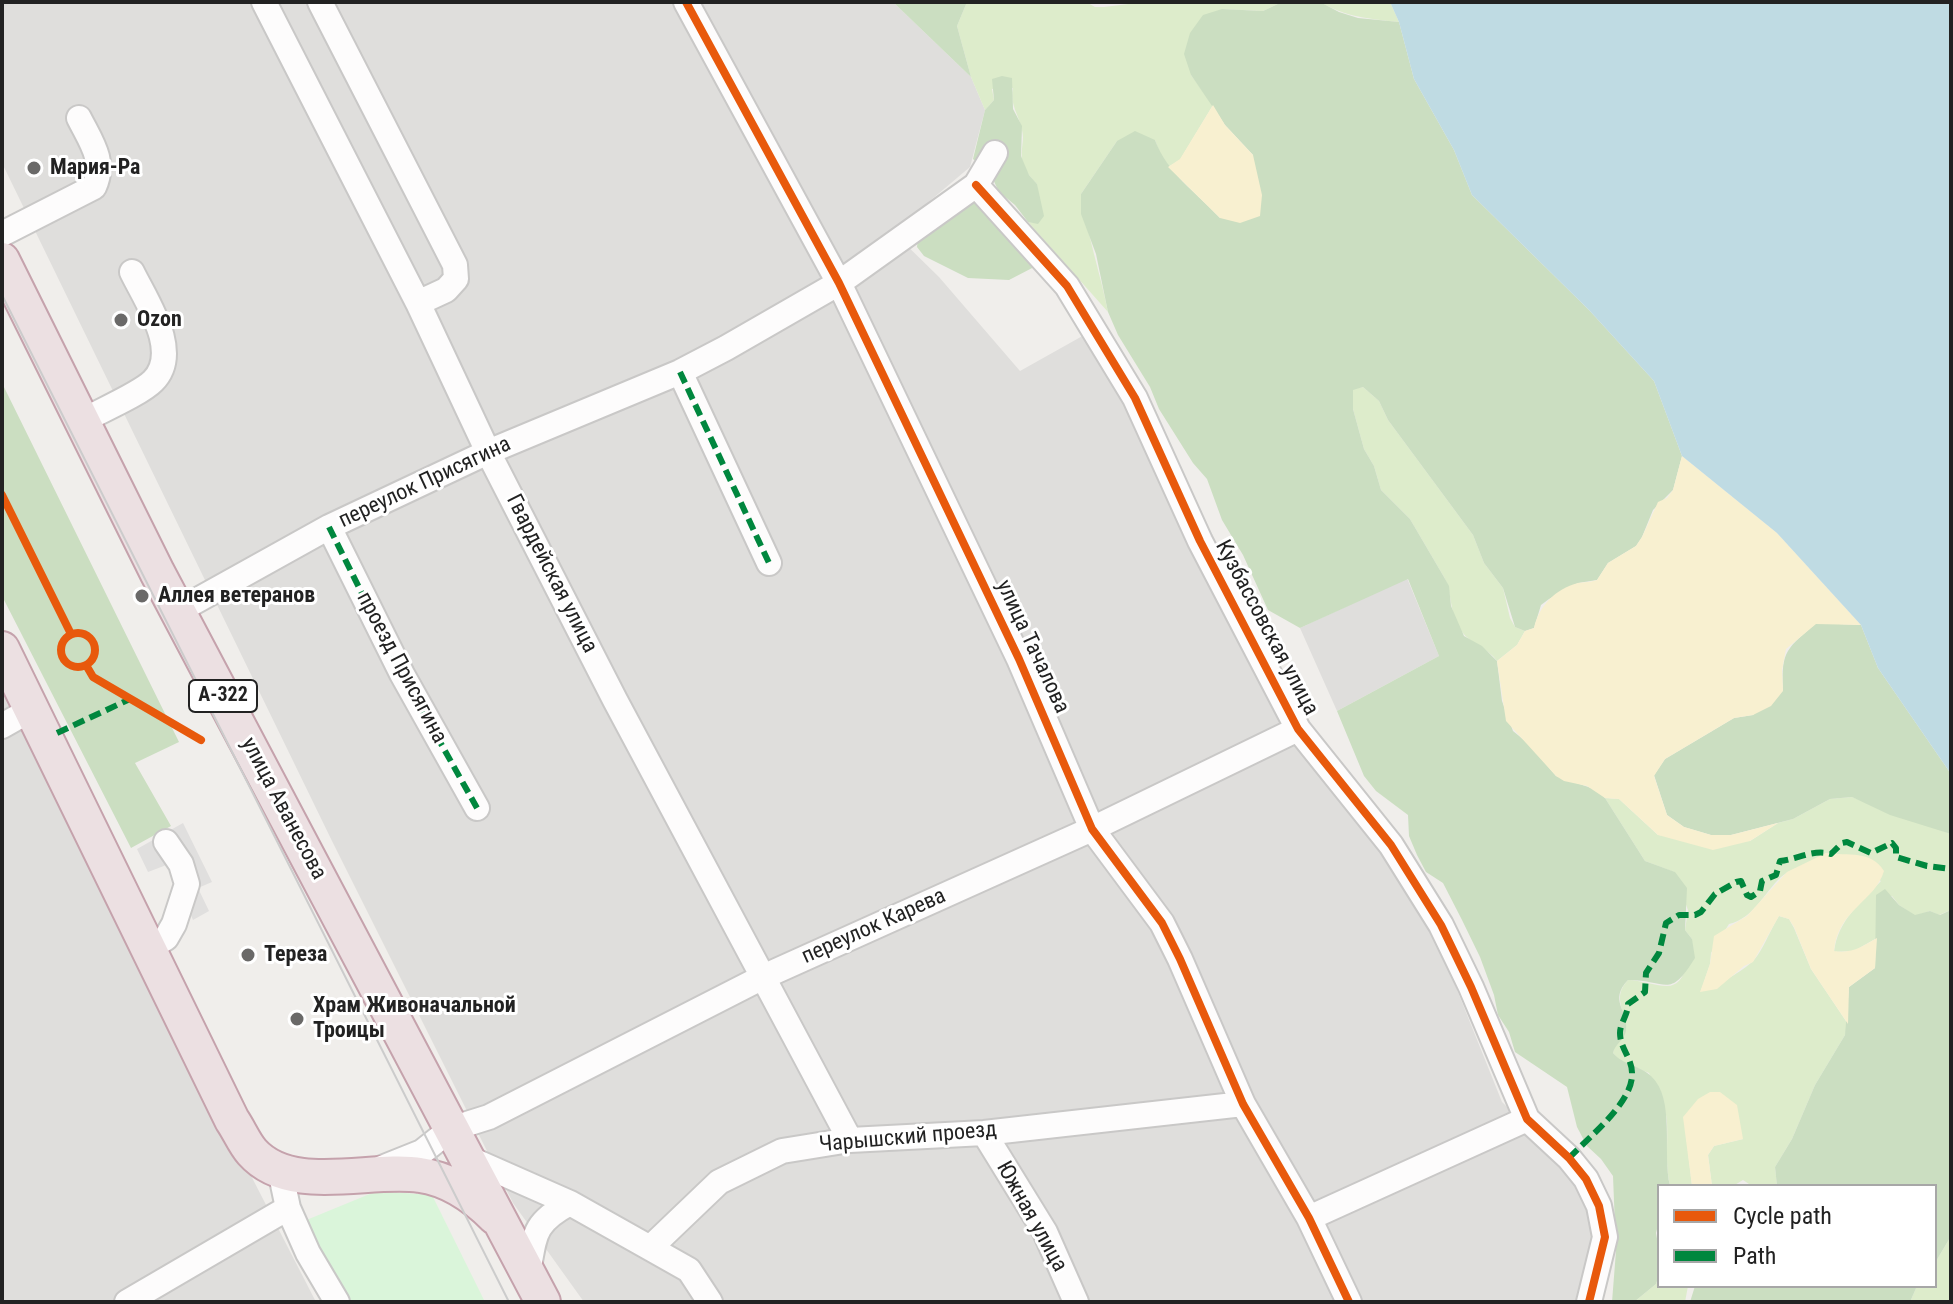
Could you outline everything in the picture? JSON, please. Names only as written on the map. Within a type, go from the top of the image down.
[{"type":"highway","name":"улица Аванесова","points":[[2,260],[178,611],[536,1288]]},
{"type":"highway","name":"улица Аванесова","points":[[2,649],[232,1120],[253,1153],[280,1170],[318,1177],[404,1173],[436,1179],[481,1203],[503,1226]]},
{"type":"street","name":"Гвардейская улица","points":[[264,2],[615,700],[850,1140]]},
{"type":"street","points":[[320,2],[455,265],[456,279],[446,290],[418,303]]},
{"type":"street","name":"улица Тачалова","points":[[686,2],[839,283],[1019,659],[1092,829],[1162,923],[1243,1104],[1309,1218],[1349,1302]]},
{"type":"street","points":[[2,234],[94,187],[100,173],[98,159],[79,118]]},
{"type":"street","name":"переулок Присягина","points":[[178,611],[329,527],[488,452],[680,372],[839,283],[976,185],[995,153]]},
{"type":"street","name":"Кузбассовская улица","points":[[976,185],[1067,286],[1135,398],[1200,541],[1298,729],[1391,845],[1441,925],[1527,1119],[1569,1158],[1586,1179],[1599,1206],[1605,1237],[1589,1302]]},
{"type":"street","points":[[82,421],[152,383],[161,370],[163,339],[132,272]]},
{"type":"street","points":[[680,372],[769,563]]},
{"type":"street","name":"проезд Присягина","points":[[329,527],[402,674],[477,808]]},
{"type":"street","points":[[2,726],[32,709]]},
{"type":"street","name":"переулок Карева","points":[[355,1177],[422,1152],[451,1129],[489,1117],[763,977],[1092,829],[1298,729]]},
{"type":"street","points":[[148,949],[166,938],[187,884],[181,864],[166,842]]},
{"type":"street","name":"Чарышский проезд","points":[[650,1248],[719,1182],[782,1151],[850,1140],[984,1133],[1243,1104]]},
{"type":"street","points":[[1309,1218],[1527,1119]]},
{"type":"street","name":"Южная улица","points":[[984,1133],[1045,1232],[1076,1302]]},
{"type":"street","points":[[468,1158],[570,1203],[689,1270],[710,1302]]},
{"type":"street","points":[[280,1170],[288,1208],[308,1253],[337,1302]]},
{"type":"street","points":[[536,1288],[535,1234],[548,1215],[570,1203]]},
{"type":"street","points":[[127,1302],[288,1208]]},
{"type":"shaded area","points":[[2,2],[893,2],[971,77],[985,110],[970,167],[893,232],[939,277],[1020,371],[1086,334],[1129,389],[1297,716],[1435,935],[1502,1102],[1564,1162],[1584,1193],[1595,1229],[1578,1302],[584,1302],[513,1203],[332,841],[2,163]]},
{"type":"shaded area","points":[[1407,578],[1439,656],[1337,711],[1300,628]]},
{"type":"shaded area","points":[[2,680],[154,987],[316,1302],[2,1302]]},
{"type":"shaded area","points":[[183,823],[212,882],[198,888],[209,911],[193,920],[169,864],[148,872],[137,849]]},
{"type":"green space","points":[[893,2],[967,2],[957,26],[971,77]]},
{"type":"green space","points":[[967,2],[1086,2],[1095,7],[1104,7],[1145,2],[1282,2],[1263,11],[1222,9],[1191,75],[1213,105],[1180,160],[1168,167],[1155,140],[1117,141],[1081,194],[1108,312],[1028,222],[1038,223],[1037,184],[1022,160],[1023,137],[1013,101],[1013,88],[992,89],[994,100],[985,110],[971,77],[957,26]]},
{"type":"green space","points":[[1282,2],[1320,2],[1358,18],[1399,22],[1414,79],[1454,150],[1472,195],[1589,310],[1654,381],[1682,456],[1673,490],[1653,510],[1636,546],[1608,563],[1597,580],[1578,583],[1541,605],[1534,628],[1525,631],[1515,627],[1503,588],[1484,563],[1473,535],[1388,420],[1379,401],[1363,387],[1353,390],[1353,409],[1364,449],[1374,466],[1381,490],[1410,519],[1444,577],[1449,586],[1451,606],[1464,636],[1482,646],[1497,661],[1502,701],[1513,731],[1530,745],[1556,776],[1597,790],[1645,861],[1675,872],[1687,888],[1685,930],[1692,939],[1695,958],[1679,979],[1667,985],[1628,980],[1622,987],[1619,1000],[1626,1031],[1613,1053],[1646,1072],[1659,1086],[1666,1112],[1670,1184],[1657,1184],[1657,1281],[1634,1302],[1612,1302],[1616,1251],[1613,1176],[1587,1146],[1577,1127],[1567,1087],[1515,1052],[1509,1032],[1498,1015],[1480,957],[1462,920],[1443,883],[1426,872],[1417,855],[1409,836],[1408,815],[1376,791],[1364,776],[1337,711],[1439,656],[1408,579],[1300,628],[1268,610],[1243,555],[1222,520],[1207,479],[1193,463],[1159,409],[1108,312],[1096,254],[1081,214],[1081,194],[1117,141],[1135,131],[1155,140],[1175,172],[1220,218],[1253,155],[1225,125],[1191,75],[1184,54],[1190,33],[1203,15],[1222,9],[1263,11]]},
{"type":"green space","points":[[1320,2],[1390,2],[1399,22],[1349,14]]},
{"type":"green space","points":[[1002,76],[1012,78],[1013,109],[1022,126],[1021,156],[1029,175],[1037,184],[1044,216],[1038,224],[1028,222],[1015,205],[999,192],[990,173],[973,159],[985,110],[994,100],[992,79]]},
{"type":"green space","points":[[977,200],[1036,266],[1009,280],[968,278],[924,256],[917,247],[918,238],[933,222]]},
{"type":"green space","points":[[2,383],[179,742],[135,763],[171,826],[131,848],[2,596]]},
{"type":"green space","points":[[1363,387],[1379,401],[1388,420],[1473,535],[1484,563],[1503,588],[1510,618],[1515,627],[1525,631],[1517,645],[1497,661],[1462,632],[1455,619],[1444,577],[1410,519],[1381,490],[1374,466],[1364,449],[1353,409],[1353,389]]},
{"type":"green space","points":[[1816,623],[1861,625],[1878,668],[1951,774],[1951,834],[1890,815],[1852,797],[1830,799],[1793,819],[1731,835],[1711,835],[1684,827],[1667,815],[1654,775],[1665,759],[1734,718],[1753,715],[1783,690],[1783,666],[1788,651]]},
{"type":"green space","points":[[1852,797],[1951,834],[1951,910],[1939,915],[1930,911],[1915,916],[1892,896],[1876,895],[1877,938],[1854,951],[1834,952],[1845,921],[1881,881],[1826,853],[1781,877],[1752,911],[1729,924],[1711,953],[1701,991],[1728,979],[1752,962],[1779,916],[1789,919],[1811,969],[1848,1024],[1845,1035],[1815,1085],[1792,1139],[1775,1167],[1777,1184],[1749,1184],[1743,1180],[1736,1184],[1712,1184],[1708,1155],[1714,1146],[1743,1139],[1684,1117],[1692,1184],[1670,1184],[1667,1122],[1660,1097],[1649,1073],[1620,1061],[1613,1053],[1615,1043],[1623,1037],[1620,998],[1628,980],[1667,986],[1674,985],[1683,975],[1692,939],[1685,930],[1688,910],[1674,872],[1645,861],[1605,798],[1619,799],[1658,835],[1750,841],[1778,823],[1793,819],[1830,799]]},
{"type":"green space","points":[[1885,889],[1899,905],[1915,915],[1930,911],[1940,915],[1951,910],[1951,1236],[1937,1260],[1937,1184],[1777,1184],[1775,1167],[1792,1139],[1815,1085],[1845,1035],[1849,987],[1875,968],[1876,895]]},
{"type":"green space","points":[[377,1191],[432,1195],[485,1302],[343,1302],[304,1221]]},
{"type":"green space","points":[[1951,1236],[1951,1302],[1910,1302],[1916,1288],[1937,1288],[1937,1260]]},
{"type":"green space","points":[[1657,1281],[1657,1288],[1688,1288],[1685,1302],[1634,1302]]},
{"type":"green space","points":[[1694,1288],[1916,1288],[1910,1302],[1690,1302]]},
{"type":"sand","points":[[1213,105],[1225,125],[1253,155],[1262,195],[1260,216],[1240,223],[1220,218],[1168,167],[1180,159]]},
{"type":"sand","points":[[1682,456],[1777,533],[1861,625],[1816,624],[1786,649],[1782,670],[1783,691],[1771,706],[1753,715],[1734,718],[1665,759],[1654,776],[1667,815],[1684,827],[1711,835],[1731,835],[1778,823],[1750,841],[1713,850],[1658,835],[1619,799],[1605,798],[1587,786],[1556,776],[1506,721],[1497,661],[1517,645],[1525,631],[1534,628],[1540,613],[1555,594],[1578,583],[1597,580],[1608,563],[1636,546],[1658,502],[1667,498],[1673,490]]},
{"type":"sand","points":[[1826,853],[1866,857],[1879,864],[1884,871],[1873,891],[1849,915],[1837,937],[1834,951],[1840,952],[1857,949],[1877,938],[1875,968],[1849,987],[1848,1024],[1811,969],[1789,919],[1779,916],[1753,962],[1717,989],[1700,992],[1710,964],[1714,936],[1747,916],[1787,872]]},
{"type":"sand","points":[[1710,1092],[1720,1092],[1737,1105],[1743,1139],[1714,1146],[1708,1155],[1712,1184],[1692,1184],[1683,1117],[1698,1099]]},
{"type":"water","points":[[1390,2],[1951,2],[1951,774],[1878,668],[1861,625],[1777,533],[1682,456],[1654,381],[1589,310],[1472,195],[1454,150],[1414,79],[1399,22]]},
{"type":"tram line","points":[[2,295],[509,1302]]},
{"type":"marked path","points":[[680,372],[769,563]]},
{"type":"marked path","points":[[329,527],[402,674],[477,808]]},
{"type":"marked path","points":[[57,733],[130,699]]},
{"type":"marked path","points":[[1569,1158],[1608,1120],[1630,1086],[1632,1069],[1620,1029],[1628,1004],[1645,992],[1646,973],[1659,953],[1666,923],[1679,915],[1701,912],[1715,894],[1736,882],[1741,881],[1751,897],[1760,891],[1762,881],[1776,875],[1780,861],[1812,853],[1831,854],[1847,842],[1871,853],[1892,843],[1896,848],[1896,857],[1951,869]]},
{"type":"cycle path","points":[[686,2],[839,283],[1019,659],[1092,829],[1162,923],[1243,1104],[1309,1218],[1349,1302]]},
{"type":"cycle path","points":[[976,185],[1067,286],[1135,398],[1200,541],[1298,729],[1391,845],[1441,925],[1527,1119],[1569,1158],[1586,1179],[1599,1206],[1605,1237],[1589,1302]]},
{"type":"cycle path","points":[[2,495],[71,634]]},
{"type":"cycle path","points":[[78,633],[90,638],[95,650],[90,662],[78,667],[66,662],[61,650],[66,638],[78,633]]},
{"type":"cycle path","points":[[86,665],[93,677],[201,740]]},
{"type":"place","name":"Мария-Ра","points":[[34,168]]},
{"type":"place","name":"Ozon","points":[[121,320]]},
{"type":"place","name":"Аллея ветеранов","points":[[142,596]]},
{"type":"place","name":"Тереза","points":[[248,955]]},
{"type":"place","name":"Храм Живоначальной Троицы","points":[[297,1019]]}]
